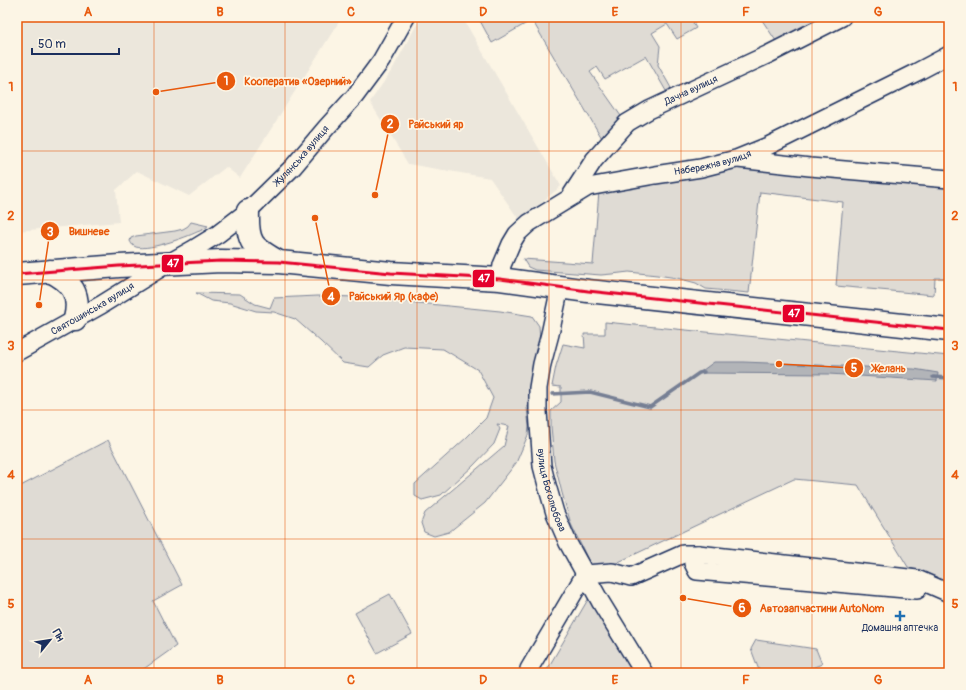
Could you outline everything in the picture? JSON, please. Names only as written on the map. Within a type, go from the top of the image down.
[{"type":"main road","points":[[248,211],[250,239],[256,248],[261,252],[279,262]]},
{"type":"main road","points":[[17,274],[120,266],[221,261],[279,262],[391,273],[500,279],[560,288],[949,330]]},
{"type":"main road","points":[[50,271],[60,276],[70,285],[75,294],[77,302],[75,319]]},
{"type":"street","name":"Жулянська вулиця","points":[[167,264],[218,234],[248,211],[293,166],[356,96],[381,61],[406,17]]},
{"type":"street","name":"Дачна вулиця","points":[[569,199],[594,160],[627,123],[649,110],[769,54],[842,17]]},
{"type":"street","name":"Набережна вулиця","points":[[500,279],[502,265],[517,234],[542,214],[588,187],[701,168],[736,159],[768,146],[949,55]]},
{"type":"street","points":[[736,159],[949,179]]},
{"type":"street","name":"Святошинська вулиця","points":[[17,352],[101,305],[167,264]]},
{"type":"street","name":"вулиця Боголюбова","points":[[560,288],[542,364],[538,388],[542,466],[554,513],[568,543],[600,601],[644,673]]},
{"type":"street","points":[[530,671],[585,574],[612,572],[630,577],[683,554],[698,554],[693,563],[696,571],[912,590],[920,590],[930,584],[949,593]]},
{"type":"shaded area","points":[[17,17],[342,17],[240,178],[226,167],[189,196],[137,171],[116,190],[119,222],[17,231]]},
{"type":"shaded area","points":[[421,17],[462,17],[561,186],[520,221],[490,178],[408,164],[370,102],[392,70]]},
{"type":"shaded area","points":[[478,17],[552,17],[555,20],[559,17],[702,17],[693,23],[696,28],[677,39],[667,24],[652,33],[660,46],[658,65],[671,88],[666,91],[646,56],[605,79],[597,67],[590,72],[623,119],[603,140],[532,20],[492,43]]},
{"type":"shaded area","points":[[760,17],[815,17],[819,23],[776,41]]},
{"type":"shaded area","points":[[738,166],[949,185],[949,278],[935,278],[934,295],[836,286],[843,202],[760,192],[749,293],[706,289],[696,283],[657,275],[629,272],[601,275],[535,270],[528,267],[523,259],[593,264],[599,191]]},
{"type":"shaded area","points":[[191,222],[208,226],[200,231],[165,244],[155,246],[139,248],[133,246],[130,241],[131,238],[136,236],[183,229]]},
{"type":"shaded area","points":[[196,293],[240,294],[255,304],[270,308],[274,298],[318,296],[357,297],[500,311],[532,316],[539,326],[540,339],[531,376],[527,408],[529,427],[528,435],[516,463],[485,503],[449,532],[434,536],[424,532],[421,523],[425,513],[504,446],[509,426],[497,424],[500,429],[494,444],[473,466],[441,495],[422,500],[415,496],[415,484],[486,418],[493,398],[478,370],[443,349],[404,347],[383,355],[369,367],[343,363],[295,319],[274,312],[256,311],[230,303],[211,301]]},
{"type":"shaded area","points":[[605,322],[949,356],[949,582],[908,567],[858,485],[794,479],[608,567],[597,568],[590,564],[571,524],[554,461],[551,411],[561,402],[561,387],[552,386],[563,344],[585,348],[584,334],[605,334]]},
{"type":"shaded area","points":[[714,362],[914,369],[938,373],[937,381],[829,374],[699,373]]},
{"type":"shaded area","points":[[108,440],[182,585],[153,601],[176,646],[138,673],[17,673],[17,488]]},
{"type":"shaded area","points":[[390,594],[412,634],[377,653],[355,613]]},
{"type":"shaded area","points":[[590,596],[634,673],[545,673]]},
{"type":"shaded area","points":[[756,640],[816,649],[822,664],[799,673],[760,673],[751,649]]},
{"type":"waterway","points":[[552,394],[590,392],[650,407],[699,373],[704,372]]},
{"type":"waterway","points":[[933,377],[949,378]]},
{"type":"transit line","name":"47","points":[[17,274],[119,266],[221,261],[279,262],[391,273],[500,279],[588,291],[949,330]]},
{"type":"place","name":"Кооператив «Озерний»","points":[[156,92]]},
{"type":"place","name":"Райський яр","points":[[375,195]]},
{"type":"place","name":"Райський Яр (кафе)","points":[[315,218]]},
{"type":"place","name":"Вишневе","points":[[39,305]]},
{"type":"place","name":"Желань","points":[[779,364]]},
{"type":"place","name":"Автозапчастини AutoNom","points":[[683,598]]},
{"type":"place","name":"Домашня аптечка","points":[[900,616]]}]
